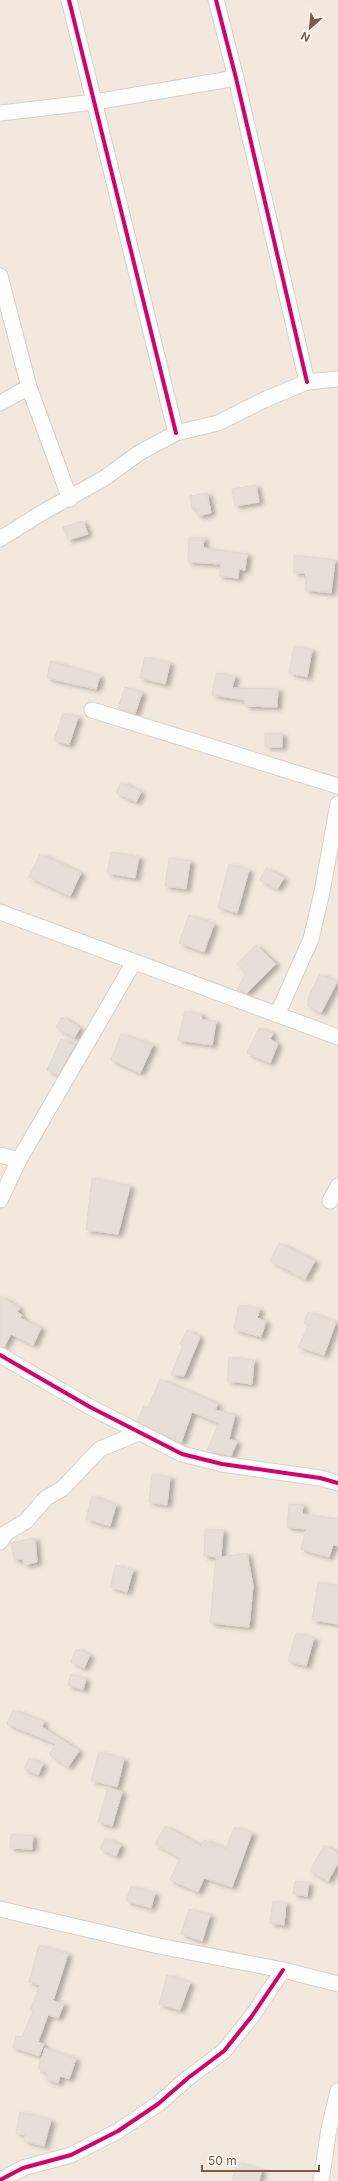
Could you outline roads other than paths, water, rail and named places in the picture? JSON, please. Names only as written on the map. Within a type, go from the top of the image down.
[{"type":"street","points":[[69,0],[176,433]]},
{"type":"street","points":[[216,0],[236,78],[307,382]]},
{"type":"street","points":[[0,113],[95,102],[236,78]]},
{"type":"street","points":[[0,276],[29,388],[70,499]]},
{"type":"street","points":[[0,539],[43,512],[70,499],[103,479],[139,453],[176,433],[218,423],[266,399],[307,382],[338,379]]},
{"type":"street","points":[[0,403],[29,388]]},
{"type":"street","points":[[92,710],[338,786]]},
{"type":"street","points":[[277,1015],[311,939],[322,892],[338,804]]},
{"type":"street","points":[[0,912],[338,1037]]},
{"type":"street","points":[[0,1200],[19,1160],[134,962]]},
{"type":"street","points":[[0,1155],[19,1160]]},
{"type":"street","points":[[330,1201],[338,1186]]},
{"type":"street","points":[[0,1355],[90,1407],[182,1454],[222,1464],[320,1478],[338,1483]]},
{"type":"street","points":[[0,1542],[6,1533],[26,1521],[46,1498],[62,1489],[100,1449],[139,1433]]},
{"type":"street","points":[[0,1909],[159,1946],[283,1970],[338,1984]]},
{"type":"street","points":[[0,2180],[23,2168],[71,2155],[118,2131],[158,2104],[188,2078],[224,2051],[252,2016],[283,1970]]},
{"type":"street","points":[[321,2181],[329,2129],[338,2090]]}]
